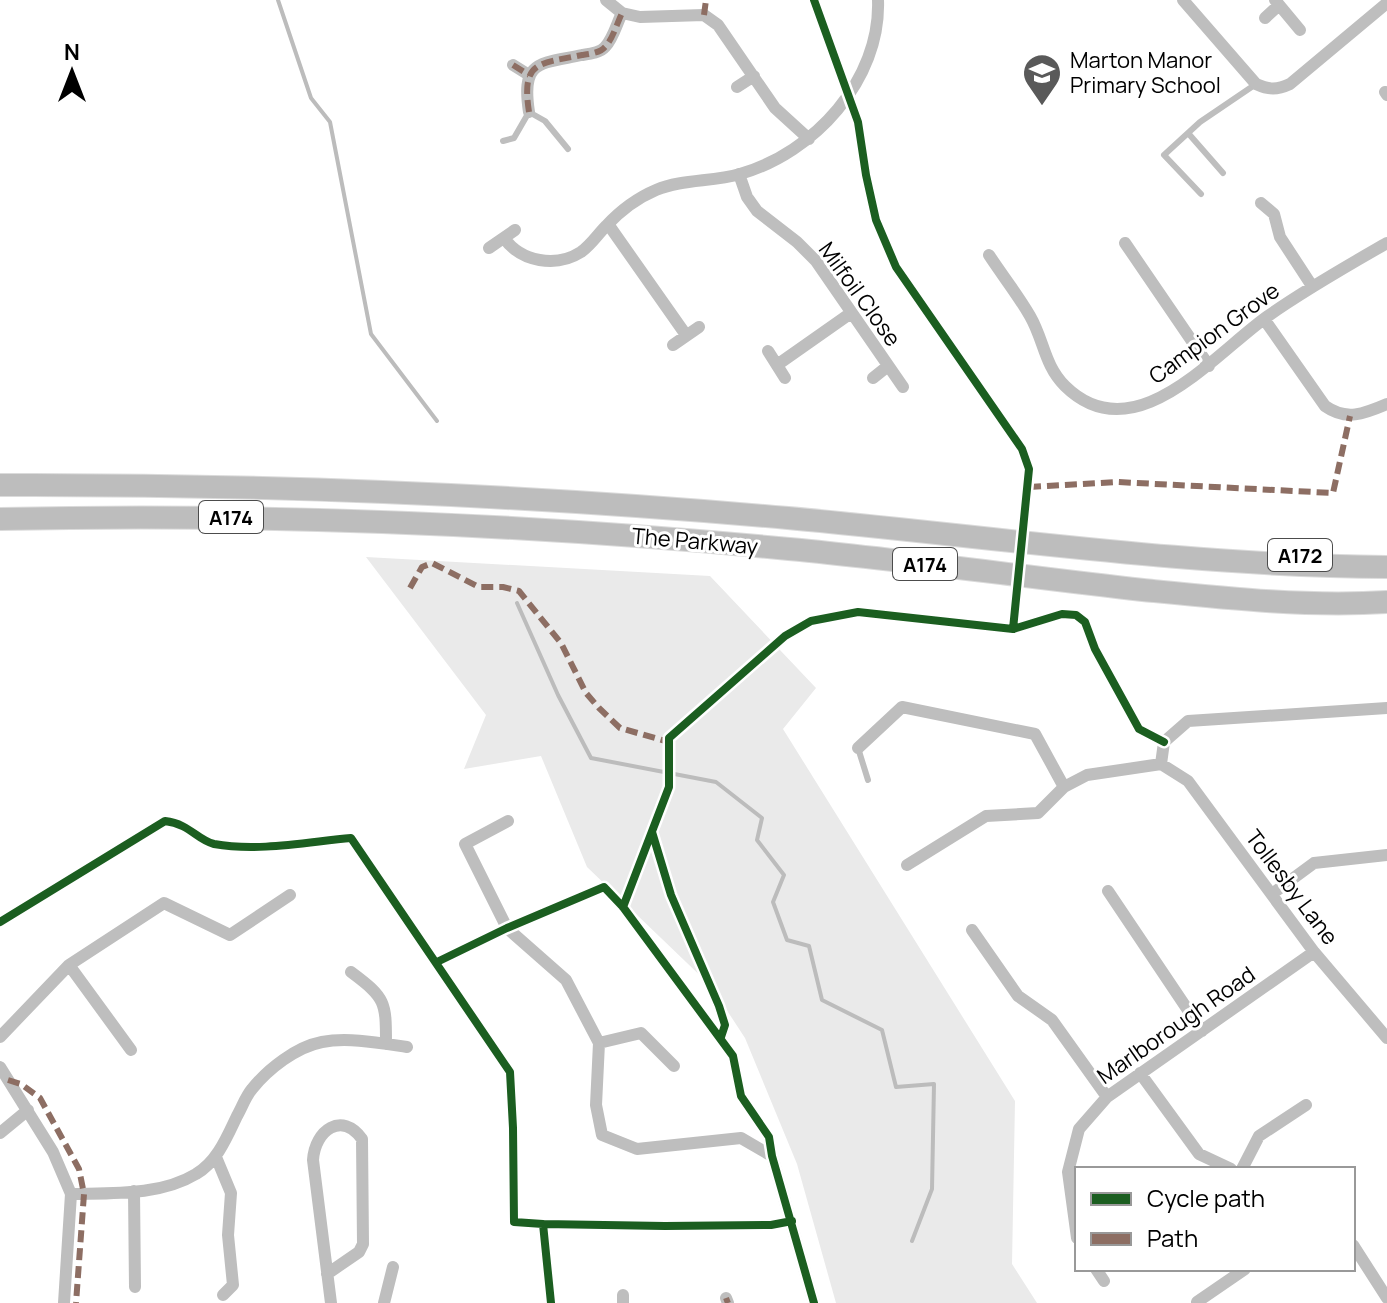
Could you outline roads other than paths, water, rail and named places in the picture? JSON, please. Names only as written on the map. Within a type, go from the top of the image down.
[{"type":"highway","name":"The Parkway","points":[[0,485],[129,484],[491,496],[794,519],[1214,558],[1336,567],[1387,567]]},
{"type":"highway","name":"The Parkway","points":[[0,519],[164,516],[463,524],[790,549],[1196,596],[1387,602]]},
{"type":"highway","name":"A172","points":[[1214,558],[1387,553]]},
{"type":"street","points":[[606,0],[622,13],[658,18],[704,15],[718,25],[775,108],[809,139]]},
{"type":"street","points":[[704,15],[706,0]]},
{"type":"street","points":[[504,238],[510,246],[530,258],[554,260],[579,253],[631,203],[656,190],[681,182],[709,181],[739,174],[768,164],[809,139],[847,96],[868,64],[877,27],[878,0]]},
{"type":"street","points":[[1183,0],[1256,84],[1266,89],[1279,89],[1290,84],[1387,3]]},
{"type":"street","points":[[1265,18],[1277,2],[1300,30]]},
{"type":"street","points":[[529,112],[526,93],[529,75],[544,63],[594,53],[605,47],[622,13]]},
{"type":"street","points":[[513,65],[529,75]]},
{"type":"street","points":[[737,87],[754,76]]},
{"type":"street","name":"Milfoil Close","points":[[739,174],[747,197],[757,211],[816,261],[903,387]]},
{"type":"street","points":[[1261,203],[1274,214],[1280,237],[1312,286]]},
{"type":"street","points":[[608,224],[686,335]]},
{"type":"street","points":[[489,248],[515,230]]},
{"type":"street","points":[[1125,243],[1209,366]]},
{"type":"street","name":"Campion Grove","points":[[989,255],[1032,318],[1046,360],[1067,388],[1080,398],[1104,407],[1124,408],[1162,398],[1209,366],[1264,319],[1312,286],[1387,243]]},
{"type":"street","points":[[777,365],[851,313]]},
{"type":"street","points":[[1264,319],[1325,406],[1336,413],[1350,416],[1387,404]]},
{"type":"street","points":[[673,345],[699,327]]},
{"type":"street","points":[[768,351],[785,378]]},
{"type":"street","name":"Milfoil Close","points":[[873,378],[888,366]]},
{"type":"street","points":[[858,748],[902,707],[1035,734],[1064,787]]},
{"type":"street","points":[[907,865],[986,816],[1038,813],[1064,787],[1087,775],[1161,764],[1164,742],[1188,721],[1387,708]]},
{"type":"street","name":"Tollesby Lane","points":[[1161,764],[1188,781],[1314,952],[1387,1038]]},
{"type":"street","points":[[508,821],[465,844],[507,928],[566,980],[599,1043],[596,1105],[602,1135],[637,1149],[741,1138],[772,1156],[814,1303]]},
{"type":"street","points":[[1272,894],[1314,863],[1387,855]]},
{"type":"street","points":[[1108,891],[1202,1031]]},
{"type":"street","points":[[0,1037],[69,965],[164,903],[230,935],[290,895]]},
{"type":"street","points":[[972,930],[1018,996],[1052,1020],[1107,1097]]},
{"type":"street","name":"Marlborough Road","points":[[1075,1223],[1068,1172],[1079,1129],[1107,1097],[1314,952]]},
{"type":"street","points":[[69,965],[131,1050]]},
{"type":"street","points":[[351,972],[373,989],[386,1008],[386,1044]]},
{"type":"street","points":[[599,1043],[641,1033],[674,1066]]},
{"type":"street","points":[[71,1194],[167,1186],[196,1174],[216,1157],[252,1089],[284,1060],[311,1045],[325,1042],[407,1047]]},
{"type":"street","points":[[0,1067],[53,1152],[71,1194],[64,1303]]},
{"type":"street","points":[[1140,1073],[1199,1154],[1227,1167]]},
{"type":"street","points":[[1243,1167],[1259,1136],[1306,1105]]},
{"type":"street","points":[[0,1133],[28,1110]]},
{"type":"street","points":[[327,1274],[359,1252],[363,1244],[362,1139],[355,1130],[340,1126],[323,1132],[314,1143],[313,1160],[327,1274],[331,1303]]},
{"type":"street","points":[[216,1157],[231,1193],[228,1235],[233,1285],[223,1295]]},
{"type":"street","points":[[134,1191],[135,1287]]},
{"type":"street","points":[[1355,1248],[1387,1298]]},
{"type":"street","points":[[384,1303],[393,1267]]},
{"type":"street","points":[[1097,1271],[1104,1281]]},
{"type":"street","points":[[1197,1302],[1242,1271]]},
{"type":"lane","points":[[1201,194],[1164,155],[1200,122],[1256,84]]},
{"type":"lane","points":[[503,141],[514,138],[529,112],[545,121],[568,149]]},
{"type":"lane","points":[[1188,133],[1223,173]]},
{"type":"lane","points":[[858,748],[868,780]]},
{"type":"waterway","points":[[278,0],[311,98],[330,122],[371,334],[437,421]]},
{"type":"waterway","points":[[517,603],[558,695],[591,758],[716,782],[762,818],[757,840],[784,875],[773,902],[787,940],[809,946],[822,1000],[882,1030],[896,1087],[934,1084],[932,1189],[912,1241]]},
{"type":"place","name":"Marton Manor Primary School","points":[[1042,107]]}]
